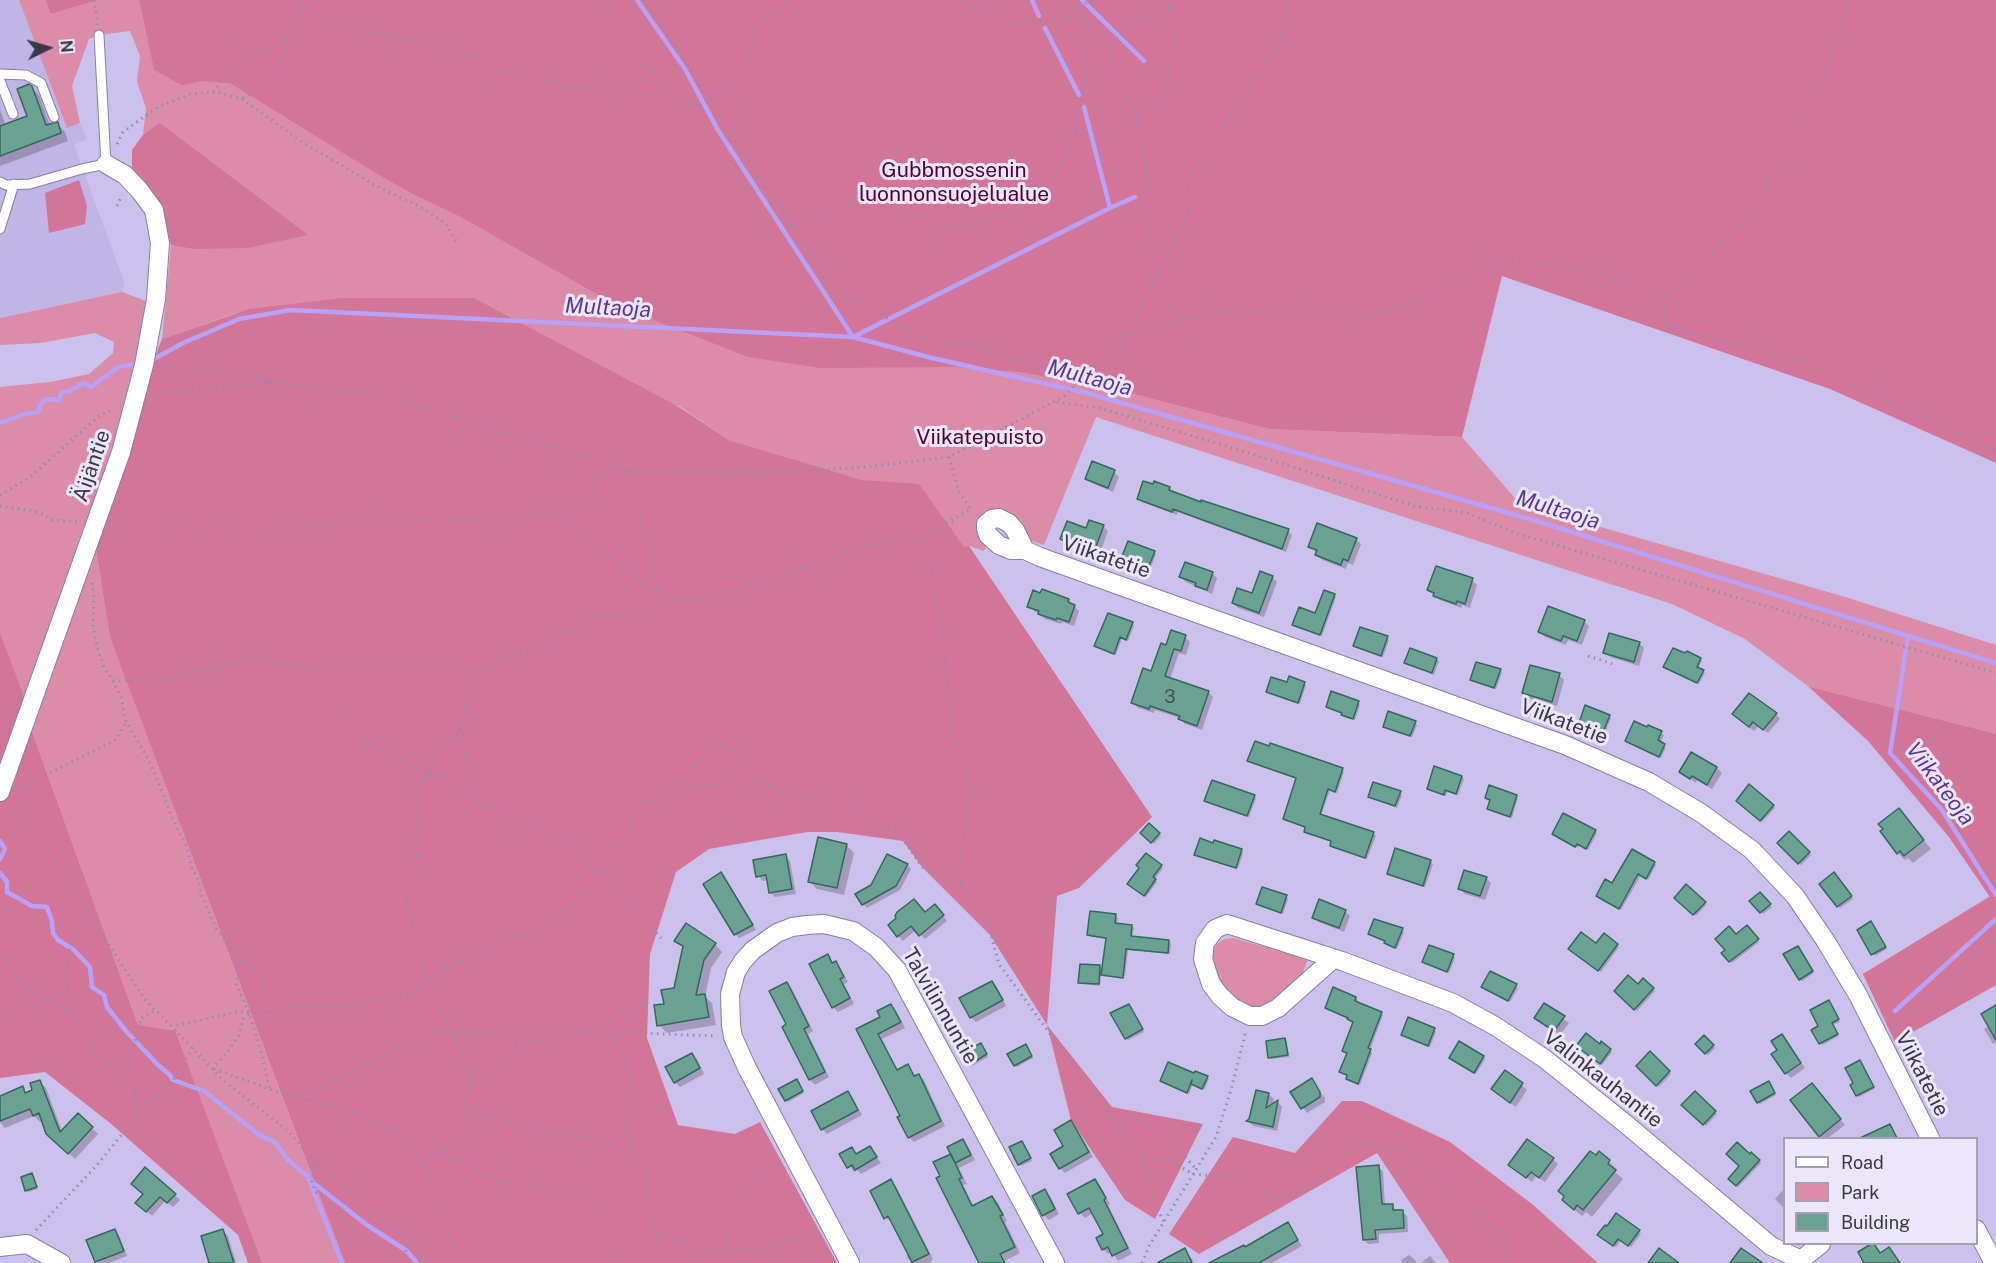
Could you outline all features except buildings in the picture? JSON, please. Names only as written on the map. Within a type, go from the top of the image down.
[{"type":"street","name":"Äijäntie","points":[[7,792],[131,420],[156,299],[160,270],[160,243],[154,210],[125,175],[106,164]]},
{"type":"street","name":"Viikatetie","points":[[1025,550],[1565,745],[1616,766],[1683,801],[1752,850],[1792,893],[1830,947],[1858,995],[1929,1137]]},
{"type":"street","name":"Talvilinnuntie","points":[[850,1263],[747,1068],[734,1037],[729,1009],[732,982],[743,961],[764,941],[792,927],[824,924],[840,927],[866,939],[897,970],[1055,1263]]},
{"type":"street","name":"Valinkauhantie","points":[[1250,1016],[1232,1007],[1220,996],[1211,984],[1206,971],[1203,959],[1205,943],[1215,929],[1227,924],[1334,959],[1453,1003],[1495,1026],[1545,1059],[1771,1246],[1798,1261],[1820,1245]]},
{"type":"street","points":[[1250,1016],[1262,1016],[1278,1008],[1334,959]]},
{"type":"street","points":[[1978,1230],[1994,1263]]},
{"type":"street","points":[[0,1247],[31,1246],[61,1263]]},
{"type":"lane","points":[[0,182],[30,184],[106,164],[99,35]]},
{"type":"lane","points":[[0,74],[26,75],[40,84],[54,117]]},
{"type":"lane","points":[[0,81],[13,114]]},
{"type":"lane","points":[[0,229],[14,184]]},
{"type":"path","points":[[94,0],[99,35]]},
{"type":"path","points":[[296,0],[301,5],[339,25],[464,52],[497,70],[624,97],[678,96]]},
{"type":"path","points":[[242,99],[256,91],[280,65],[286,40],[303,0]]},
{"type":"path","points":[[600,0],[651,73],[666,90],[698,106],[737,80],[759,24],[788,0]]},
{"type":"path","points":[[644,0],[683,57],[757,176],[793,224],[831,292],[873,310],[920,337],[990,349],[1046,370],[1087,375]]},
{"type":"path","points":[[962,0],[985,16],[1024,24],[1082,19]]},
{"type":"path","points":[[1063,0],[1074,8],[1108,47],[1137,118],[1145,153],[1149,286]]},
{"type":"path","points":[[1074,8],[1093,0]]},
{"type":"path","points":[[1137,118],[1165,92],[1174,42],[1169,0]]},
{"type":"path","points":[[144,365],[244,374],[272,382],[385,396],[629,471],[754,474],[864,467],[949,457],[1063,397],[1126,336],[1135,321],[1149,286],[1188,214],[1188,180],[1279,45],[1288,0]]},
{"type":"path","points":[[1664,298],[1756,210],[1795,121],[1828,66],[1850,0]]},
{"type":"path","points":[[1108,47],[1139,20],[1170,8]]},
{"type":"path","points":[[793,224],[864,201],[895,207],[941,226],[974,225],[1010,212],[1053,179],[1075,135],[1083,94],[1082,19]]},
{"type":"path","points":[[213,92],[242,58],[286,40]]},
{"type":"path","points":[[106,164],[123,132],[158,108],[190,94],[213,92],[242,99],[302,142],[380,188],[419,206],[446,224],[458,244]]},
{"type":"path","points":[[1126,336],[1225,311],[1358,318],[1402,306],[1468,270],[1502,260],[1543,263],[1602,274],[1664,298]]},
{"type":"path","points":[[1155,278],[1162,298],[1187,319]]},
{"type":"path","points":[[1664,298],[1666,322],[1681,330],[1802,362],[1996,450]]},
{"type":"path","points":[[1055,402],[1100,408],[1414,506],[1467,513],[1515,533],[1996,673]]},
{"type":"path","points":[[490,808],[468,761],[460,730],[470,684],[494,659],[537,650],[598,617],[722,593],[895,538],[920,539],[970,509],[959,492],[949,457]]},
{"type":"path","points":[[0,506],[39,512],[52,520],[95,524],[211,528],[359,525],[572,512],[590,498],[594,477],[614,466]]},
{"type":"path","points":[[629,471],[661,605]]},
{"type":"path","points":[[553,513],[658,592]]},
{"type":"path","points":[[932,573],[939,562],[953,520]]},
{"type":"path","points":[[920,539],[932,573],[943,641],[953,729],[972,791],[960,855],[961,885]]},
{"type":"path","points":[[91,578],[94,597],[93,627],[97,647],[104,667],[121,697],[126,722],[154,771],[174,822],[187,847],[192,868],[212,920],[240,960],[261,977],[269,1013]]},
{"type":"path","points":[[1588,656],[1613,663]]},
{"type":"path","points":[[113,681],[162,679],[259,657],[312,669],[354,665],[415,669],[462,666],[481,672]]},
{"type":"path","points":[[312,669],[359,736],[405,763],[458,785],[483,805],[508,817],[539,825],[575,850],[603,875],[662,938]]},
{"type":"path","points":[[126,722],[117,739],[7,792],[143,997],[224,1081],[288,1131],[314,1161],[409,1240],[429,1263]]},
{"type":"path","points":[[460,730],[439,749],[429,773],[418,784],[419,851],[406,901],[426,978],[463,1055],[471,1083]]},
{"type":"path","points":[[673,791],[714,741],[733,750],[759,779],[788,795],[838,801],[872,825],[896,829],[922,867],[961,885],[988,924],[999,964],[1143,1158],[1149,1195],[1164,1222]]},
{"type":"path","points":[[175,1031],[176,1026],[235,1012],[280,1012],[298,1005],[345,1007],[384,996],[406,995],[414,991],[426,978],[552,921],[603,875],[608,853],[632,829],[636,806],[673,791],[730,783],[772,786]]},
{"type":"path","points":[[86,910],[69,951],[67,975],[70,1010],[105,1064],[124,1074],[134,1093],[136,1116]]},
{"type":"path","points":[[1880,1040],[1984,950],[1996,933]]},
{"type":"path","points":[[0,951],[28,989],[40,998],[70,1010]]},
{"type":"path","points":[[240,960],[236,984],[258,1040],[270,1089]]},
{"type":"path","points":[[0,1029],[13,1017],[28,989]]},
{"type":"path","points":[[585,1031],[646,1001]]},
{"type":"path","points":[[124,1074],[128,1070],[141,1018],[156,1010]]},
{"type":"path","points":[[212,1069],[230,1049],[239,1035],[243,1019],[249,1013]]},
{"type":"path","points":[[1142,1263],[1149,1246],[1216,1137],[1250,1016]]},
{"type":"path","points":[[604,1020],[627,1059],[631,1081],[626,1121],[632,1154],[645,1171],[648,1203],[656,1232],[654,1263]]},
{"type":"path","points":[[424,1164],[456,1135],[471,1083],[495,1054],[523,1044],[585,1031],[734,1037]]},
{"type":"path","points":[[307,1100],[320,1087],[407,1044],[433,1034],[496,1033],[523,1044]]},
{"type":"path","points":[[31,1246],[37,1228],[97,1165],[136,1116],[173,1080],[193,1048]]},
{"type":"path","points":[[212,1069],[270,1089],[352,1111],[400,1134],[424,1164],[428,1184],[460,1263]]},
{"type":"path","points":[[134,1093],[149,1103]]},
{"type":"path","points":[[464,1106],[483,1115],[514,1122],[538,1133],[570,1133],[614,1146],[632,1154]]},
{"type":"path","points":[[1114,1121],[1130,1117],[1171,1141],[1196,1169]]},
{"type":"path","points":[[1143,1158],[1167,1159],[1193,1174],[1236,1178],[1275,1199],[1302,1191],[1341,1157],[1363,1144],[1408,1149],[1506,1238],[1507,1263]]},
{"type":"path","points":[[439,1150],[500,1181],[586,1196],[611,1217],[625,1263]]},
{"type":"path","points":[[741,1263],[729,1250],[719,1217],[743,1179],[794,1158]]},
{"type":"path","points":[[314,1161],[312,1182],[316,1192],[322,1195],[349,1224],[364,1263],[370,1263]]},
{"type":"path","points":[[656,1232],[699,1250],[713,1252],[757,1250],[798,1239],[826,1219]]},
{"type":"path","points":[[402,1263],[409,1240]]},
{"type":"shaded area","points":[[0,0],[19,0],[67,128],[80,123],[87,139],[74,145],[125,284],[122,292],[0,318]]},
{"type":"green space","name":"Viikatepuisto","points":[[19,0],[45,0],[51,14],[99,0],[139,0],[154,69],[182,30],[1063,379],[1102,386],[1269,429],[1462,437],[1520,504],[1842,596],[1996,645],[1996,985],[1895,1042],[1863,974],[1990,896],[1949,837],[1868,740],[1809,687],[1745,639],[1672,604],[1096,417],[1044,545],[1027,539],[1013,514],[1000,511],[984,551],[969,546],[964,548],[919,485],[863,480],[729,440],[679,406],[236,313],[162,339],[171,245],[192,249],[202,248],[143,135],[146,108],[137,82],[140,56],[130,31],[99,35],[89,39],[72,86],[80,123],[67,128]]},
{"type":"green space","points":[[45,0],[99,0],[51,14]]},
{"type":"green space","name":"Gubbmossenin luonnonsuojelualue","points":[[139,0],[1996,0],[1996,463],[1830,389],[1502,276],[1462,437],[1269,429],[1102,386],[1019,372],[956,367],[820,368],[748,357],[618,306],[461,217],[374,172],[230,83],[203,81],[182,85],[154,70]]},
{"type":"green space","points":[[160,123],[308,235],[248,248],[192,249],[171,245],[164,218],[144,181],[132,171],[132,150],[143,135]]},
{"type":"green space","points":[[79,180],[87,206],[85,224],[49,233],[45,193]]},
{"type":"green space","points":[[122,292],[151,303],[118,444],[26,702],[0,735],[0,387],[50,382],[89,374],[113,353],[114,342],[95,333],[40,343],[0,345],[0,318]]},
{"type":"green space","points":[[343,298],[474,298],[679,407],[729,440],[863,480],[919,484],[964,547],[969,546],[1152,817],[1079,888],[1057,896],[1047,1025],[990,935],[922,867],[903,841],[837,832],[807,832],[709,849],[676,872],[650,954],[647,1038],[678,1125],[735,1134],[760,1122],[837,1263],[345,1263],[110,638],[95,543],[141,415],[154,359],[162,339],[249,309]]},
{"type":"green space","points":[[95,543],[110,638],[345,1263],[262,1263],[138,1025],[31,729]]},
{"type":"green space","points":[[0,633],[26,702],[31,729],[138,1025],[175,1031],[262,1263],[248,1263],[238,1235],[110,1123],[45,1072],[0,1078]]},
{"type":"green space","points":[[1809,687],[1996,734],[1996,985],[1895,1042],[1863,974],[1990,897],[1949,837],[1868,741]]},
{"type":"green space","points":[[1233,938],[1308,959],[1299,983],[1276,1003],[1258,1009],[1245,1006],[1219,984],[1213,968],[1212,956],[1216,945],[1224,939]]},
{"type":"green space","points":[[1047,1025],[1112,1107],[1203,1124],[1155,1219],[1125,1200],[1071,1120]]},
{"type":"green space","points":[[1342,1101],[1362,1101],[1450,1142],[1532,1204],[1598,1263],[1450,1263],[1377,1153],[1199,1254],[1169,1234],[1233,1137],[1295,1153]]},
{"type":"waterway","points":[[637,0],[685,69],[718,130],[853,337],[1135,197]]},
{"type":"waterway","points":[[1032,0],[1039,16]]},
{"type":"waterway","points":[[1082,0],[1144,61]]},
{"type":"waterway","points":[[1045,28],[1079,95]]},
{"type":"waterway","points":[[1084,107],[1110,208]]},
{"type":"waterway","name":"Multaoja","points":[[154,359],[181,344],[239,319],[291,310],[853,337],[932,358],[1087,393],[1533,520],[1996,663]]},
{"type":"waterway","name":"Multaoja","points":[[0,423],[38,412],[46,399],[59,400],[62,392],[70,391],[83,383],[91,387],[118,367],[136,364]]},
{"type":"waterway","name":"Viikateoja","points":[[1907,645],[1908,636]]},
{"type":"waterway","name":"Viikateoja","points":[[1906,650],[1890,753],[1942,810],[1996,895]]},
{"type":"waterway","points":[[0,841],[5,849],[0,859]]},
{"type":"waterway","points":[[0,873],[7,882],[7,892],[32,906],[47,907],[53,933],[58,940],[74,950],[90,967],[92,987],[104,995],[107,1007],[126,1031],[173,1080],[204,1091],[258,1134],[276,1143],[287,1159],[308,1177],[342,1263]]},
{"type":"waterway","name":"Viikateoja","points":[[1895,1011],[1996,919]]},
{"type":"waterway","points":[[311,1181],[367,1225],[407,1251],[417,1263]]}]
